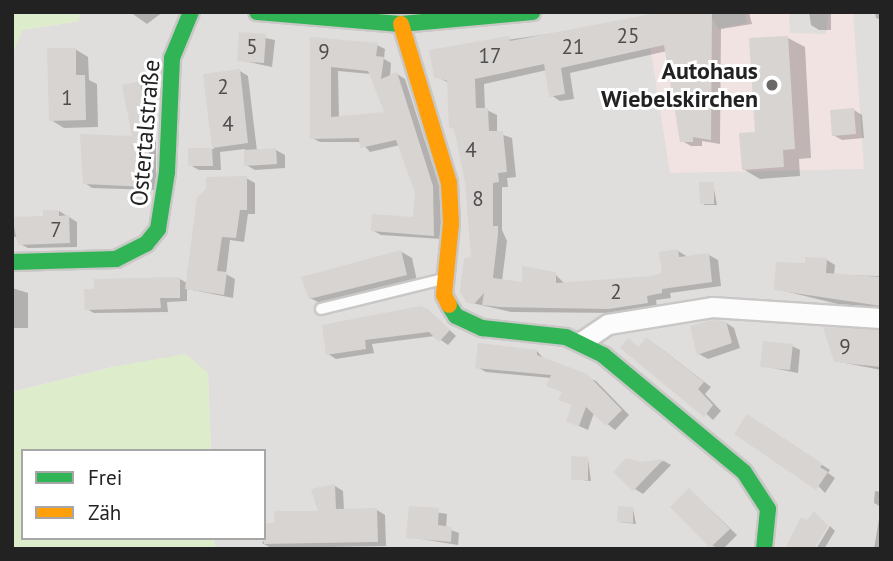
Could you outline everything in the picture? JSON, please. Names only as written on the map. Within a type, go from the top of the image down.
[{"type":"street","name":"Ostertalstraße","points":[[12,262],[116,259],[146,244],[158,229],[167,173],[172,58],[191,12]]},
{"type":"street","points":[[257,12],[401,24],[532,12]]},
{"type":"street","points":[[401,24],[449,183],[452,223],[444,279],[448,305],[467,324],[543,332],[581,342],[603,355],[744,472],[768,509],[764,549]]},
{"type":"street","points":[[581,342],[608,324],[712,307],[881,318]]},
{"type":"lane","points":[[321,309],[444,279]]},
{"type":"shaded area","points":[[80,12],[881,12],[881,549],[215,549],[214,540],[266,540],[266,449],[211,449],[208,373],[117,366],[12,392],[12,55],[21,30],[79,21]]},
{"type":"shaded area","points":[[745,12],[789,12],[790,33],[826,34],[829,14],[853,12],[864,169],[670,173],[649,39],[714,20],[718,29],[747,23]]},
{"type":"green space","points":[[12,12],[80,12],[79,21],[22,30],[12,55]]},
{"type":"green space","points":[[186,354],[208,373],[211,449],[21,449],[21,540],[214,540],[215,549],[12,549],[12,392],[117,366]]},
{"type":"building","points":[[662,12],[712,12],[711,140],[693,137],[693,142],[680,142],[664,45],[561,68],[565,94],[549,97],[544,64],[475,79],[476,108],[488,108],[489,131],[503,131],[507,172],[498,173],[499,182],[493,183],[493,226],[498,226],[498,234],[493,278],[522,282],[522,266],[556,272],[556,283],[651,276],[662,273],[659,252],[678,249],[679,257],[709,253],[712,282],[662,289],[662,293],[647,296],[648,303],[608,309],[482,305],[484,293],[474,304],[467,303],[460,292],[464,259],[471,257],[465,182],[454,129],[449,127],[447,81],[434,77],[429,50],[509,36],[510,41]]},
{"type":"building","points":[[239,32],[266,34],[264,63],[237,61]]},
{"type":"building","name":"Autohaus Wiebelskirchen","points":[[788,36],[795,149],[783,150],[784,167],[742,170],[739,133],[755,132],[749,38]]},
{"type":"building","points":[[310,37],[378,43],[376,56],[384,57],[381,79],[397,72],[433,186],[434,236],[371,231],[372,214],[413,217],[415,193],[396,140],[360,148],[359,138],[310,139]],"holes":[[[331,67],[368,71],[384,112],[331,117]]]},
{"type":"building","points":[[47,48],[76,48],[76,75],[85,75],[86,120],[49,121]]},
{"type":"building","points":[[240,69],[248,143],[212,148],[203,74]]},
{"type":"building","points":[[140,81],[149,132],[149,187],[83,184],[80,134],[132,136],[122,85]]},
{"type":"building","points":[[854,108],[856,134],[832,136],[830,110]]},
{"type":"building","points":[[188,148],[212,148],[213,166],[188,166]]},
{"type":"building","points":[[276,148],[277,164],[244,166],[244,150]]},
{"type":"building","points":[[247,176],[247,210],[240,210],[236,238],[222,237],[217,271],[227,272],[224,295],[185,289],[197,197],[206,189],[206,177]]},
{"type":"building","points":[[699,182],[714,182],[714,204],[700,204]]},
{"type":"building","points":[[43,210],[59,210],[59,216],[69,215],[70,243],[18,245],[12,217],[43,216]]},
{"type":"building","points":[[401,250],[407,275],[309,299],[301,277]]},
{"type":"building","points":[[805,257],[827,258],[826,273],[881,277],[881,306],[774,290],[776,262],[805,263]]},
{"type":"building","points":[[180,277],[180,298],[160,298],[161,308],[85,310],[84,289],[94,289],[94,279]]},
{"type":"building","points":[[420,306],[428,309],[450,330],[439,342],[429,332],[365,340],[366,349],[326,355],[322,325]]},
{"type":"building","points":[[712,320],[726,321],[732,343],[697,355],[690,326]]},
{"type":"building","points":[[823,327],[881,330],[881,367],[834,362]]},
{"type":"building","points":[[646,337],[704,382],[698,389],[713,405],[704,417],[620,348],[628,338],[639,347]]},
{"type":"building","points":[[763,341],[793,344],[790,370],[760,367]]},
{"type":"building","points":[[478,343],[537,350],[537,355],[587,374],[622,410],[606,426],[586,407],[579,426],[566,422],[572,405],[558,400],[562,392],[546,386],[551,375],[475,368]]},
{"type":"building","points":[[747,414],[823,464],[820,467],[828,472],[816,490],[734,434]]},
{"type":"building","points":[[571,456],[588,457],[588,480],[571,480]]},
{"type":"building","points":[[626,458],[641,462],[664,459],[633,491],[613,472]]},
{"type":"building","points":[[335,484],[336,509],[377,508],[378,542],[264,544],[266,523],[274,523],[274,511],[318,511],[311,489]]},
{"type":"building","points":[[689,488],[730,529],[710,548],[670,507]]},
{"type":"building","points":[[409,506],[439,508],[438,525],[452,527],[451,542],[406,538]]},
{"type":"building","points":[[618,506],[633,507],[633,523],[617,522]]},
{"type":"building","points":[[814,511],[828,526],[814,549],[785,549],[801,517],[807,520]]},
{"type":"traffic: fast","points":[[12,262],[116,259],[146,244],[158,229],[167,172],[172,58],[191,12]]},
{"type":"traffic: fast","points":[[257,12],[401,24],[532,12]]},
{"type":"traffic: fast","points":[[449,305],[456,316],[482,328],[566,337],[603,355],[744,472],[768,509],[764,549]]},
{"type":"traffic: slow","points":[[401,24],[449,183],[451,223],[444,295],[449,305]]},
{"type":"place","name":"Autohaus Wiebelskirchen","points":[[772,85]]}]
